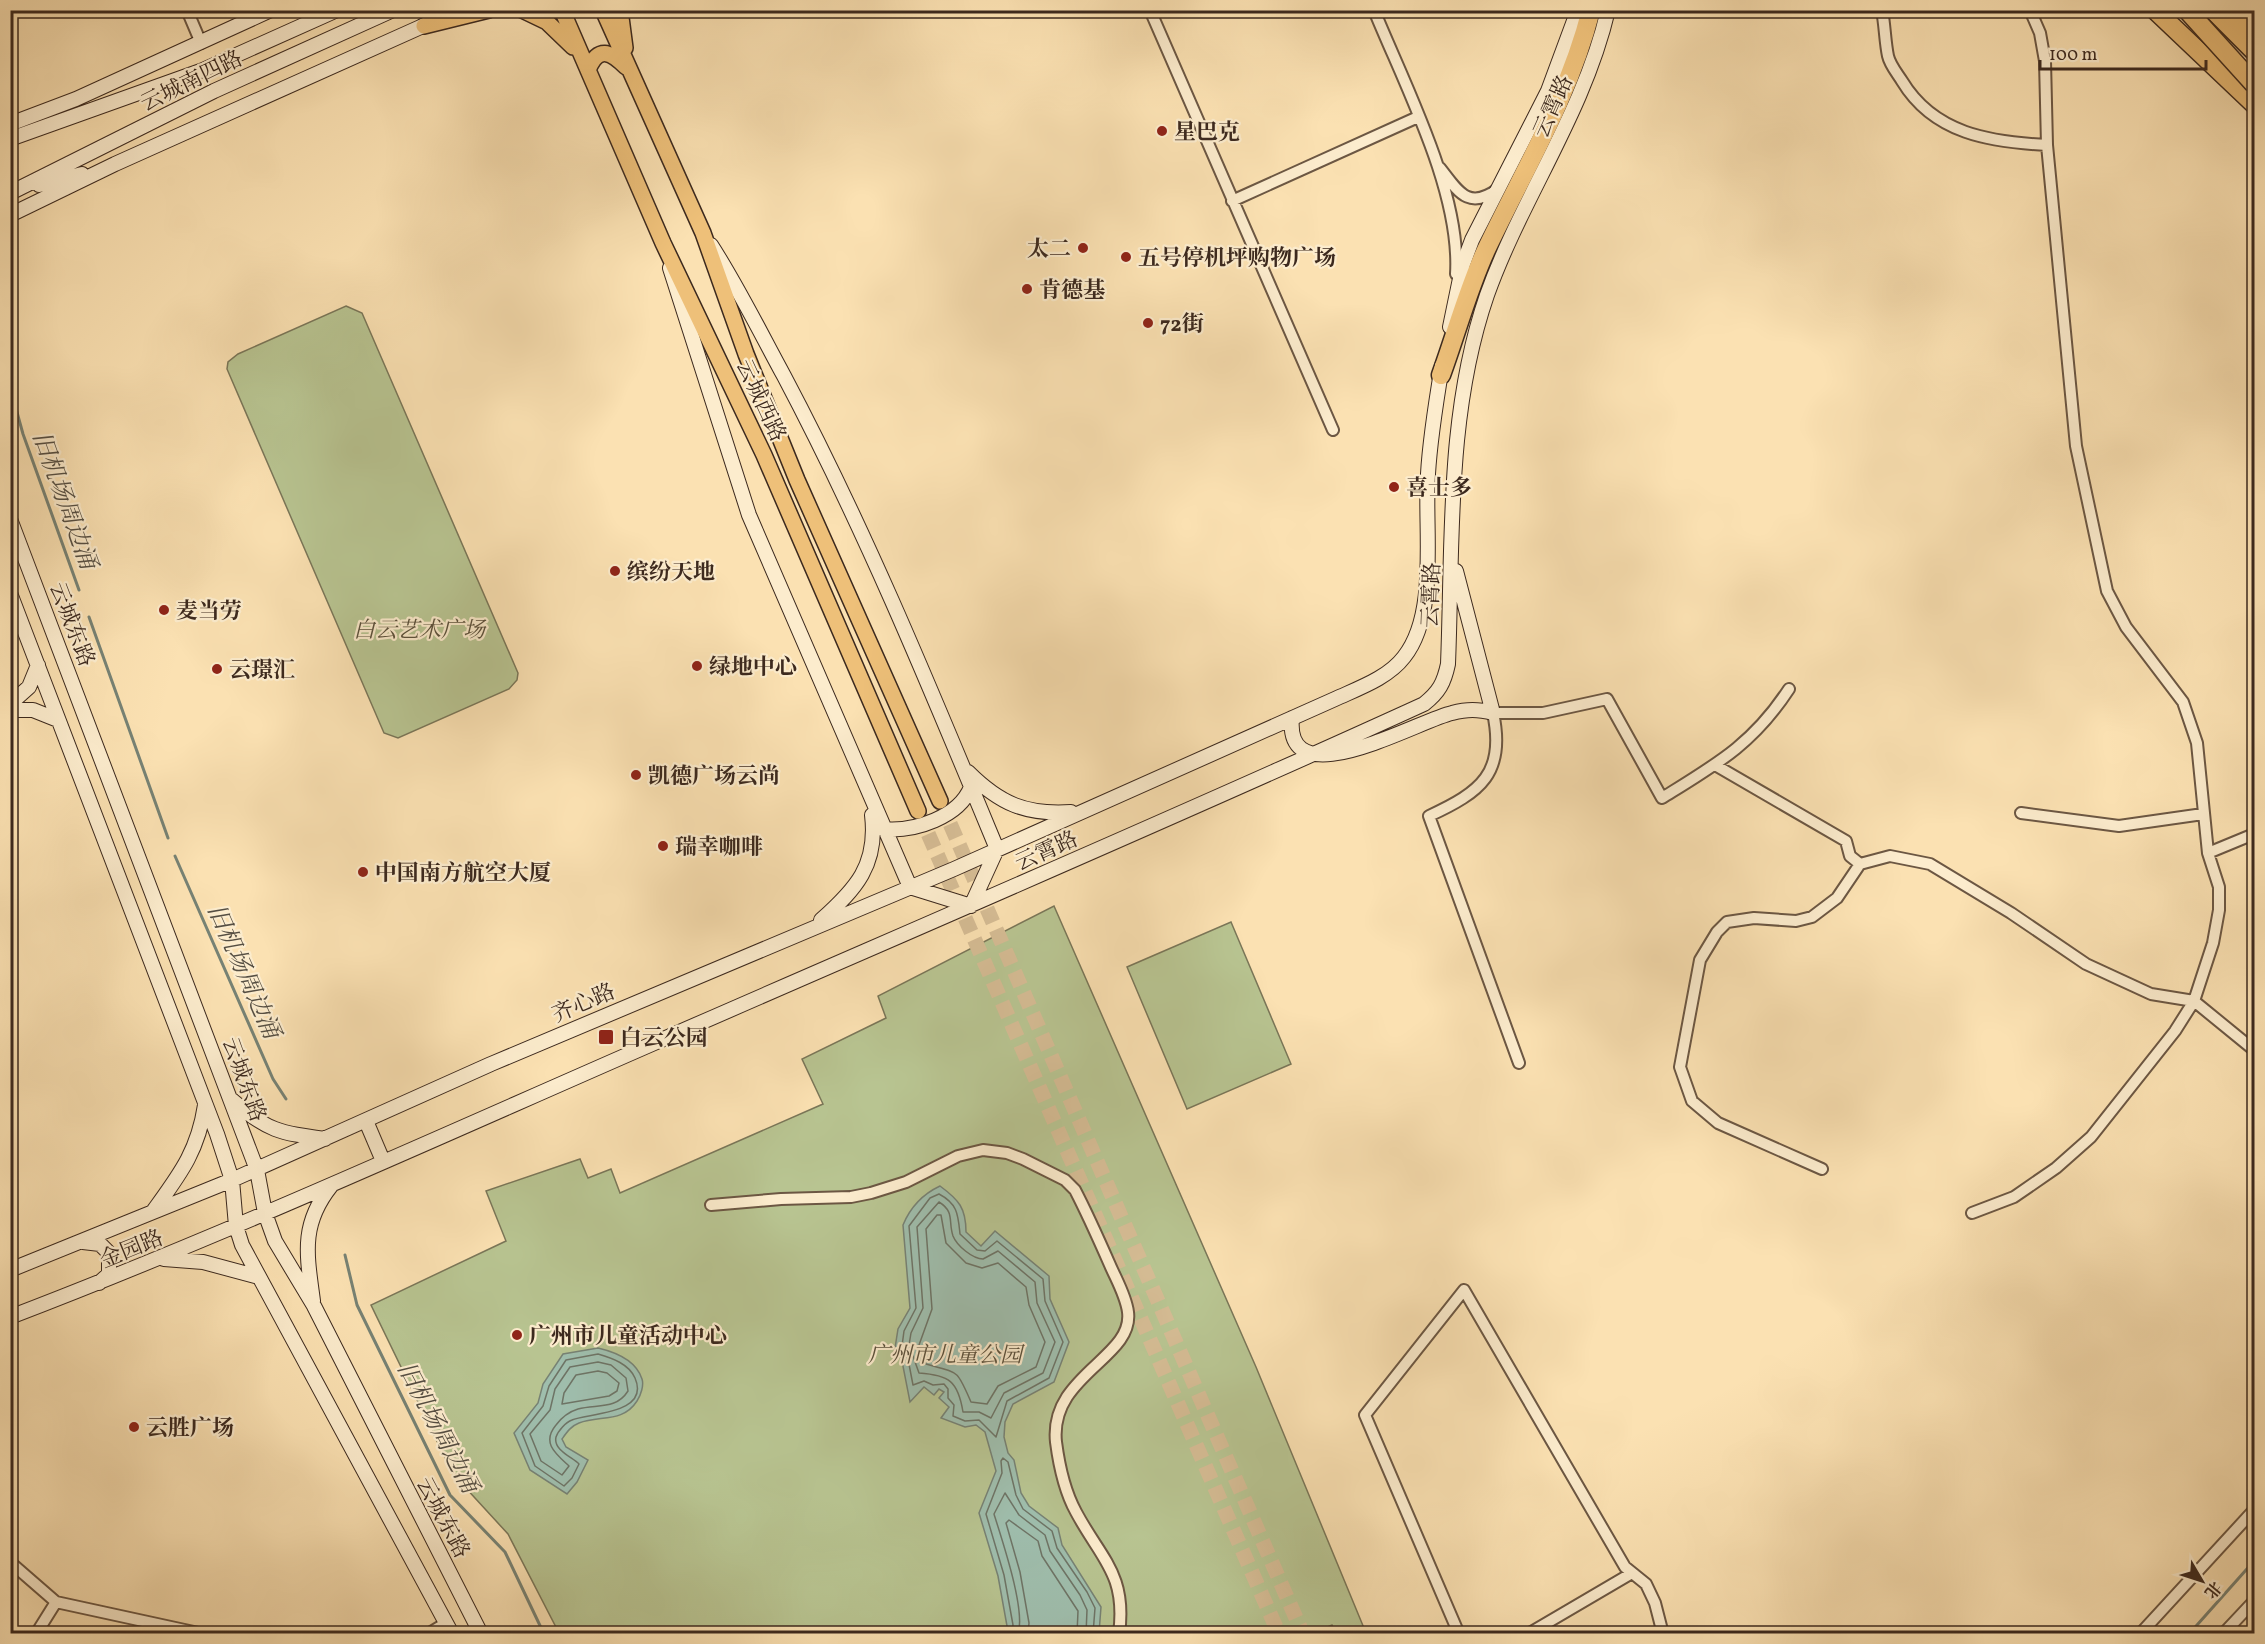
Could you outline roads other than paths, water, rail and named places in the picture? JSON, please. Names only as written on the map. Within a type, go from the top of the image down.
[{"type":"highway","points":[[2155,10],[2254,104]]},
{"type":"highway","points":[[2186,10],[2254,78]]},
{"type":"highway","points":[[2186,10],[2254,84]]},
{"type":"highway","points":[[2213,10],[2254,51]]},
{"type":"highway","points":[[2234,10],[2254,30]]},
{"type":"highway","points":[[1441,375],[1485,252],[1604,11]]},
{"type":"main road","points":[[10,124],[76,99],[271,10]]},
{"type":"main road","name":"云城南四路","points":[[10,138],[203,70],[337,10]]},
{"type":"main road","name":"云城南四路","points":[[10,193],[214,91],[393,10]]},
{"type":"main road","points":[[10,215],[457,10]]},
{"type":"main road","points":[[424,26],[489,10]]},
{"type":"main road","points":[[522,10],[539,17],[557,30],[574,48],[588,70],[596,56],[603,53],[612,55],[628,69]]},
{"type":"main road","name":"云城西路","points":[[562,10],[663,243],[764,455],[918,811]]},
{"type":"main road","name":"云城西路","points":[[603,10],[703,233],[776,428],[940,801]]},
{"type":"main road","points":[[620,10],[628,69]]},
{"type":"main road","name":"云霄路","points":[[954,869],[1104,800],[1292,718],[1389,672],[1404,658],[1414,642],[1425,600],[1428,475],[1450,325],[1469,248],[1548,91],[1578,10]]},
{"type":"main road","name":"云霄路","points":[[971,906],[1313,755],[1424,704],[1438,693],[1445,682],[1449,664],[1455,439],[1478,323],[1513,233],[1576,109],[1600,45],[1604,11]]},
{"type":"main road","points":[[10,138],[76,99]]},
{"type":"main road","points":[[10,193],[115,165]]},
{"type":"main road","points":[[265,1213],[971,906],[997,849],[824,453],[736,285],[703,233]]},
{"type":"main road","points":[[663,243],[705,383],[749,514],[883,829],[910,887],[971,906]]},
{"type":"main road","name":"云城东路","points":[[10,519],[257,1170],[265,1213],[275,1240],[314,1306],[481,1634]]},
{"type":"main road","points":[[1292,718],[1292,737],[1297,746],[1304,753],[1313,755],[1353,749],[1449,713],[1478,709],[1493,713],[1452,555]]},
{"type":"main road","name":"云城东路","points":[[10,593],[205,1103],[232,1180],[236,1226],[242,1245],[449,1628]]},
{"type":"main road","points":[[10,704],[29,687],[38,665]]},
{"type":"main road","points":[[10,710],[33,710],[58,720]]},
{"type":"main road","points":[[963,767],[995,797],[1025,809],[1077,811],[1104,800]]},
{"type":"main road","points":[[86,790],[109,780]]},
{"type":"main road","points":[[883,829],[915,827],[954,810],[967,798],[971,787]]},
{"type":"main road","points":[[812,928],[843,901],[869,863],[874,839],[870,801]]},
{"type":"main road","name":"齐心路","points":[[232,1180],[491,1064],[954,869]]},
{"type":"main road","points":[[183,1045],[207,1036]]},
{"type":"main road","points":[[230,1098],[252,1118],[272,1130],[327,1139]]},
{"type":"main road","points":[[153,1211],[186,1165],[196,1145],[205,1103]]},
{"type":"main road","points":[[366,1121],[383,1161]]},
{"type":"main road","name":"金园路","points":[[10,1270],[232,1180]]},
{"type":"main road","points":[[314,1306],[306,1244],[315,1210],[333,1183]]},
{"type":"main road","name":"金园路","points":[[10,1317],[98,1284],[265,1213]]},
{"type":"main road","points":[[75,1244],[91,1241],[100,1244],[109,1253],[109,1274],[98,1284]]},
{"type":"main road","points":[[160,1258],[203,1262],[259,1277]]},
{"type":"street","points":[[187,10],[201,43]]},
{"type":"street","points":[[1150,10],[1333,430]]},
{"type":"street","points":[[1374,10],[1438,166],[1456,241],[1456,279],[1450,325]]},
{"type":"street","points":[[1882,10],[1888,58],[1907,89],[1925,110],[1964,131],[2001,143],[2047,145]]},
{"type":"street","points":[[1972,1213],[2014,1197],[2056,1168],[2091,1137],[2175,1031],[2194,1000],[2213,943],[2219,910],[2219,887],[2208,853],[2197,743],[2183,702],[2126,627],[2107,591],[2076,446],[2047,145],[2045,61],[2040,33],[2030,10]]},
{"type":"street","points":[[1232,201],[1418,117]]},
{"type":"street","points":[[1438,166],[1464,197],[1478,199],[1498,189]]},
{"type":"street","points":[[1519,1063],[1429,816],[1463,800],[1494,767],[1498,738],[1493,713],[1544,713],[1607,699],[1662,798],[1733,754],[1773,714],[1789,688]]},
{"type":"street","points":[[1715,765],[1846,841],[1850,856],[1860,864]]},
{"type":"street","points":[[2021,813],[2119,826],[2203,814]]},
{"type":"street","points":[[2208,853],[2254,834]]},
{"type":"street","points":[[1822,1169],[1718,1123],[1692,1101],[1680,1067],[1700,960],[1718,932],[1727,922],[1754,918],[1796,921],[1812,917],[1837,898],[1860,864],[1890,856],[1930,864],[2011,913],[2086,964],[2151,994],[2194,1000],[2254,1050]]},
{"type":"street","points":[[711,1205],[782,1198],[839,1198],[871,1193],[906,1182],[958,1156],[983,1150],[1001,1151],[1023,1159],[1065,1180],[1075,1190],[1121,1290],[1128,1312],[1128,1322],[1126,1330],[1113,1350],[1086,1372],[1071,1389],[1060,1412],[1056,1440],[1067,1488],[1076,1512],[1109,1564],[1117,1586],[1120,1604],[1119,1634]]},
{"type":"street","points":[[1459,1634],[1365,1415],[1464,1290],[1625,1567],[1647,1584],[1663,1634]]},
{"type":"street","points":[[2140,1634],[2254,1510]]},
{"type":"street","points":[[10,1562],[57,1602],[203,1634]]},
{"type":"street","points":[[1528,1634],[1632,1573]]},
{"type":"street","points":[[2223,1634],[2254,1601]]},
{"type":"street","points":[[36,1634],[57,1602]]},
{"type":"street","points":[[428,1634],[449,1628]]},
{"type":"water","points":[[940,1186],[960,1205],[965,1217],[966,1232],[981,1246],[995,1231],[1049,1276],[1050,1299],[1069,1342],[1054,1382],[1013,1404],[1005,1422],[1004,1437],[1008,1453],[1014,1460],[1021,1493],[1029,1506],[1058,1528],[1062,1545],[1101,1607],[1099,1633],[1004,1633],[1007,1626],[998,1576],[979,1513],[996,1471],[985,1432],[976,1425],[965,1427],[941,1418],[949,1407],[939,1398],[944,1392],[939,1389],[934,1395],[924,1387],[910,1402],[902,1361],[895,1348],[898,1329],[910,1308],[903,1225],[918,1202]]},
{"type":"water","points":[[598,1348],[630,1362],[642,1379],[642,1390],[637,1401],[625,1413],[579,1423],[564,1436],[562,1439],[566,1447],[588,1460],[577,1482],[567,1494],[530,1470],[514,1433],[538,1403],[543,1384],[563,1354]]},
{"type":"waterway","name":"旧机场周边涌","points":[[10,387],[23,434],[79,590]]},
{"type":"waterway","name":"旧机场周边涌","points":[[89,617],[168,838]]},
{"type":"waterway","name":"旧机场周边涌","points":[[175,856],[273,1079],[286,1099]]},
{"type":"waterway","name":"旧机场周边涌","points":[[345,1255],[357,1305],[450,1495],[505,1552],[544,1634]]},
{"type":"waterway","name":"旧机场周边涌","points":[[2189,1634],[2254,1561]]},
{"type":"tunnel","points":[[941,803],[1303,1634]]},
{"type":"tunnel","points":[[919,813],[1279,1634]]},
{"type":"place","name":"星巴克","points":[[1162,131]]},
{"type":"place","name":"太二","points":[[1083,248]]},
{"type":"place","name":"五号停机坪购物广场","points":[[1126,257]]},
{"type":"place","name":"肯德基","points":[[1027,289]]},
{"type":"place","name":"72街","points":[[1148,323]]},
{"type":"place","name":"喜士多","points":[[1394,487]]},
{"type":"place","name":"缤纷天地","points":[[615,571]]},
{"type":"place","name":"麦当劳","points":[[164,610]]},
{"type":"place","name":"绿地中心","points":[[697,666]]},
{"type":"place","name":"云璟汇","points":[[217,669]]},
{"type":"place","name":"凯德广场云尚","points":[[636,775]]},
{"type":"place","name":"瑞幸咖啡","points":[[663,846]]},
{"type":"place","name":"中国南方航空大厦","points":[[363,872]]},
{"type":"place","name":"白云公园","points":[[606,1037]]},
{"type":"place","name":"广州市儿童活动中心","points":[[517,1335]]},
{"type":"place","name":"云胜广场","points":[[134,1427]]},
{"type":"park label","name":"白云艺术广场","points":[[419,629]]},
{"type":"park label","name":"广州市儿童公园","points":[[945,1354]]}]
